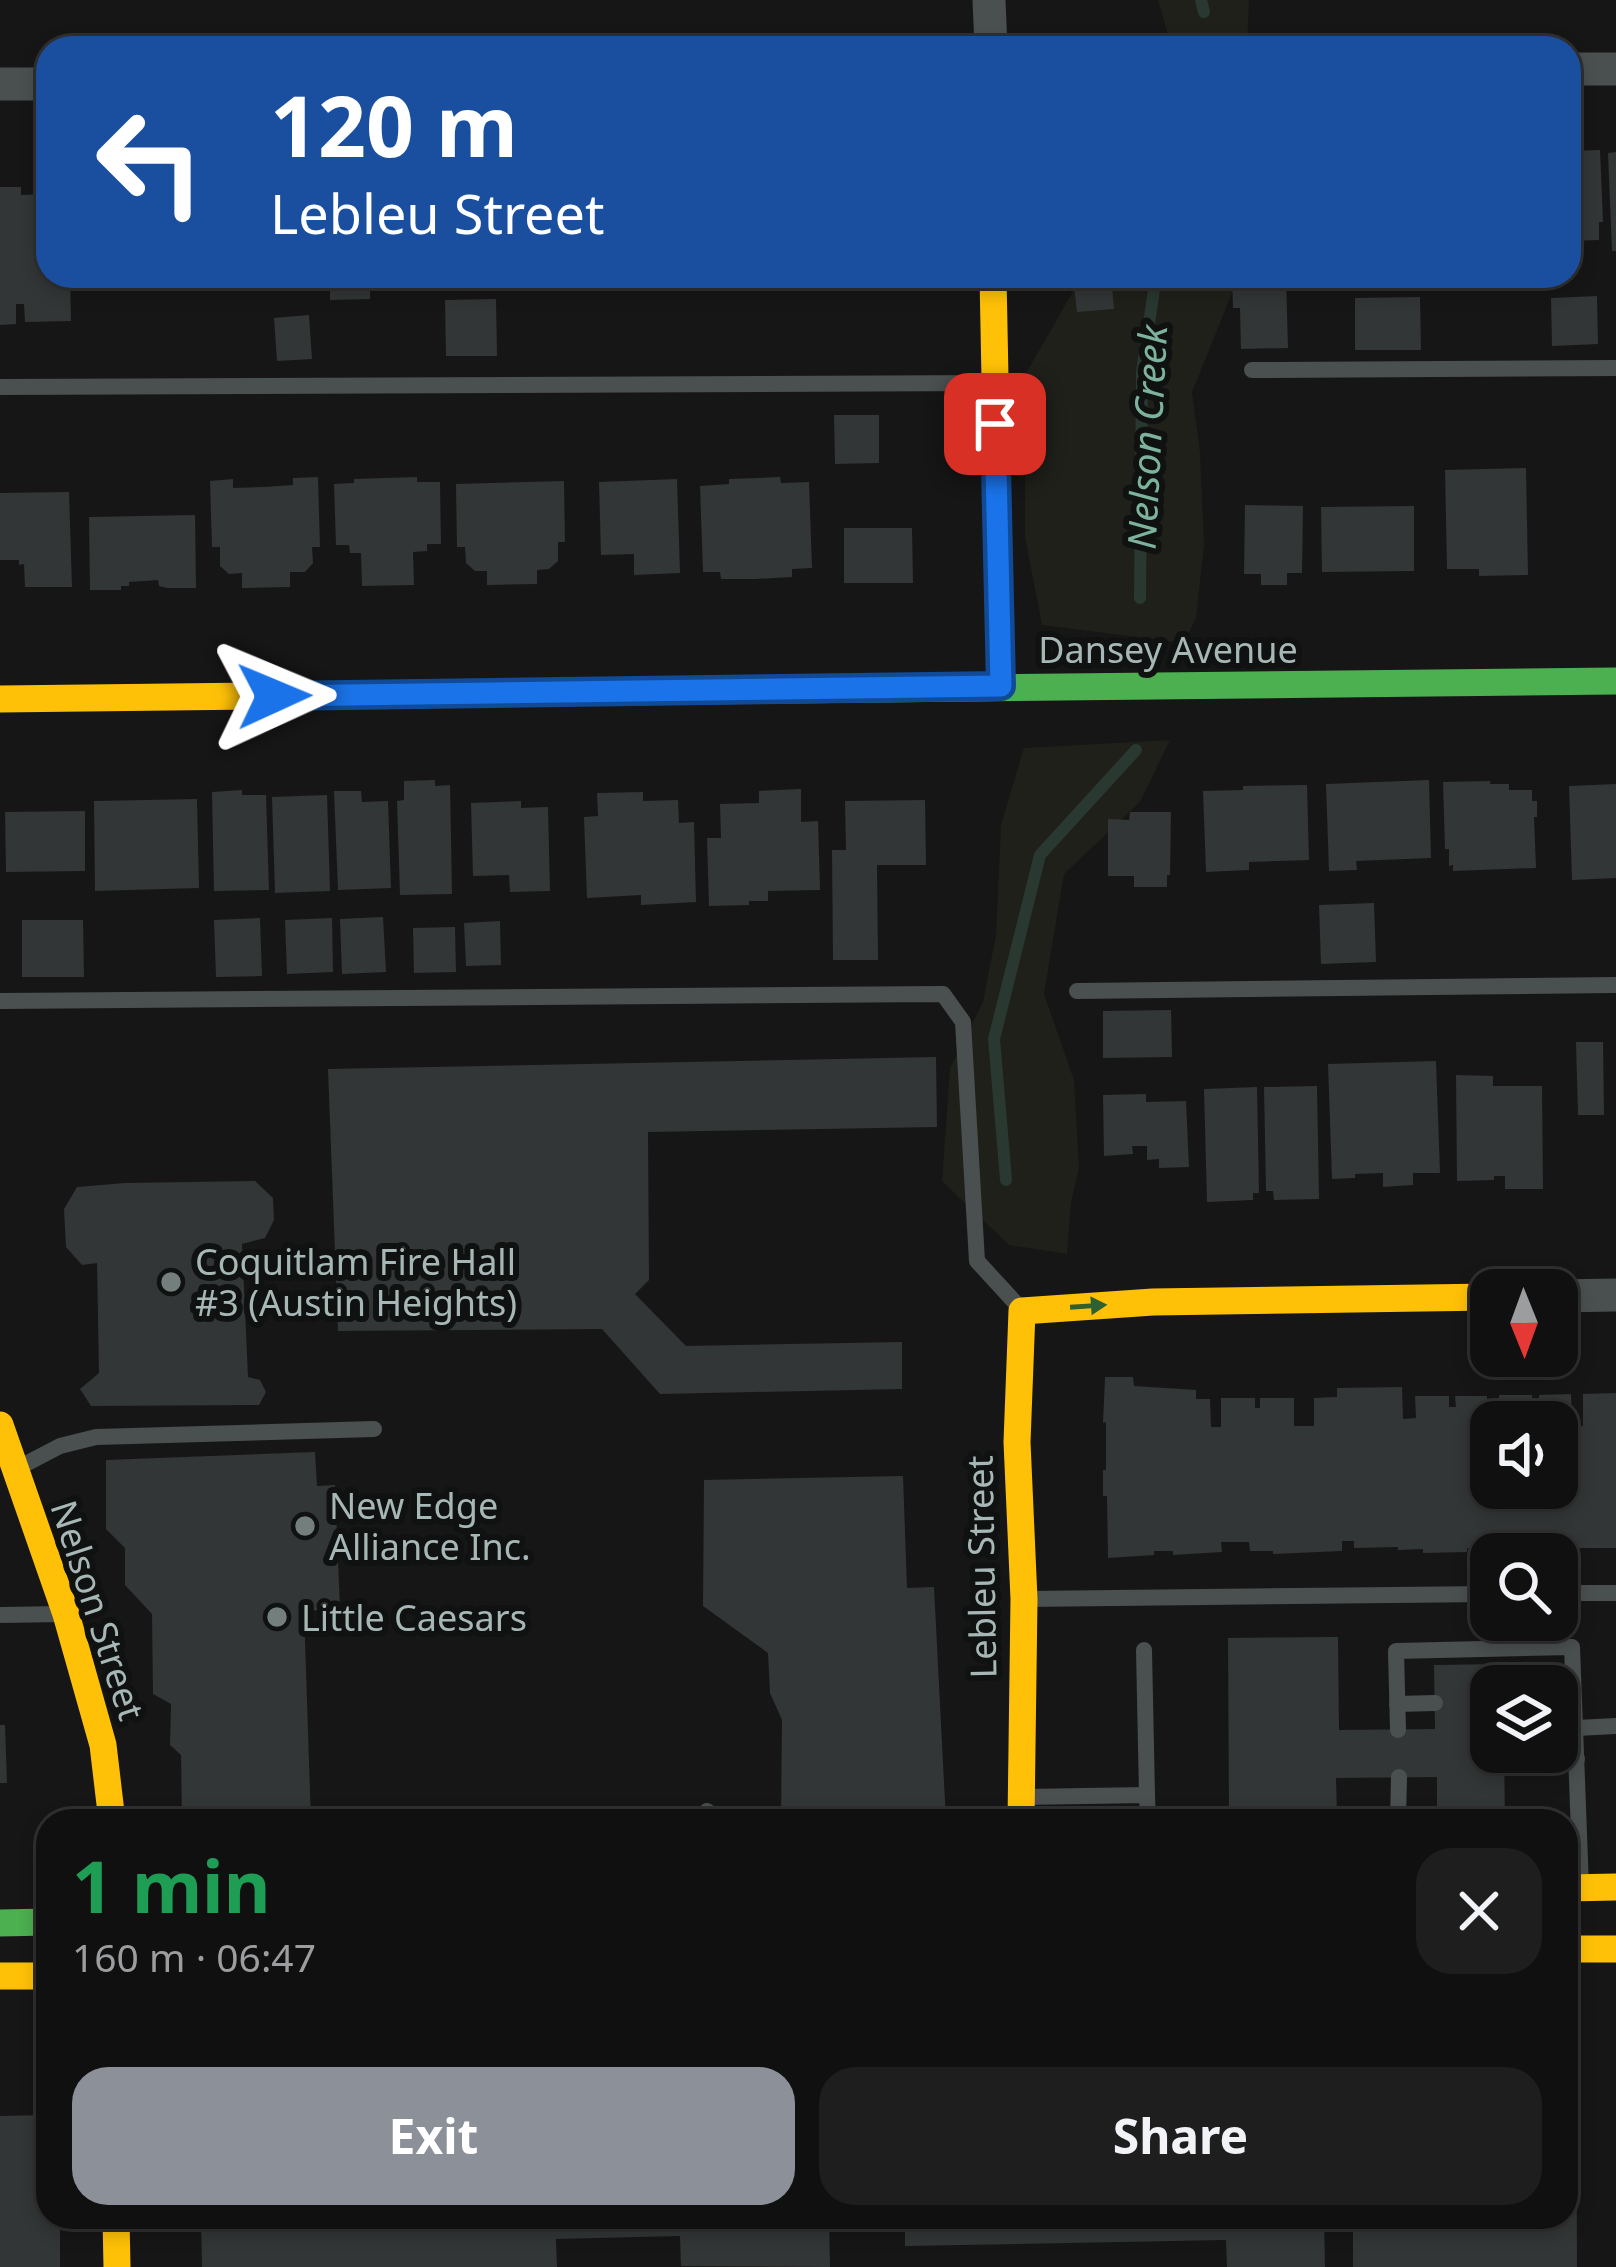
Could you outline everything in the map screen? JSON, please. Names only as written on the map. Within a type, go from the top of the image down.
[{"type":"street","points":[[989,0],[990,36]]},
{"type":"street","points":[[1581,69],[1616,69]]},
{"type":"street","points":[[0,84],[36,83]]},
{"type":"street","points":[[994,288],[1001,686]]},
{"type":"street","name":"Dansey Avenue","points":[[0,699],[1616,681]]},
{"type":"street","points":[[1578,1296],[1616,1295]]},
{"type":"street","points":[[1022,1311],[1153,1302],[1470,1297]]},
{"type":"street","name":"Lebleu Street","points":[[1021,1809],[1024,1599],[1017,1442],[1022,1311]]},
{"type":"street","name":"Nelson Street","points":[[0,1425],[66,1614],[103,1745],[111,1809]]},
{"type":"street","points":[[1578,1888],[1616,1887]]},
{"type":"street","points":[[0,1923],[36,1922]]},
{"type":"street","points":[[1578,1949],[1616,1948]]},
{"type":"street","points":[[0,1976],[36,1976]]},
{"type":"street","points":[[116,2229],[117,2267]]},
{"type":"lane","points":[[1252,370],[1616,368]]},
{"type":"lane","points":[[0,387],[994,383]]},
{"type":"lane","points":[[1077,991],[1616,985]]},
{"type":"lane","points":[[0,1001],[943,994],[962,1022],[977,1261],[1022,1311]]},
{"type":"lane","points":[[14,1470],[59,1445],[96,1437],[374,1429]]},
{"type":"lane","points":[[1578,1593],[1616,1593]]},
{"type":"lane","points":[[1024,1599],[1470,1594]]},
{"type":"lane","points":[[0,1615],[66,1614]]},
{"type":"lane","points":[[1398,1730],[1396,1651],[1572,1648],[1570,1665]]},
{"type":"lane","points":[[1144,1650],[1148,1809]]},
{"type":"lane","points":[[1397,1704],[1435,1703]]},
{"type":"lane","points":[[1578,1728],[1616,1726]]},
{"type":"lane","points":[[1574,1809],[1576,1773]]},
{"type":"lane","points":[[1398,1809],[1399,1777]]},
{"type":"lane","points":[[1021,1809],[1147,1795]]},
{"type":"shaded area","points":[[1158,0],[1249,0],[1248,36],[1168,35]]},
{"type":"shaded area","points":[[1075,288],[1234,288],[1192,392],[1204,545],[1196,618],[1184,643],[1042,625],[1025,537],[1025,375]]},
{"type":"shaded area","points":[[1170,740],[1140,802],[1064,874],[1044,994],[1074,1080],[1079,1168],[1067,1254],[1009,1245],[942,1181],[950,1068],[983,1002],[996,935],[1001,825],[1024,748]]},
{"type":"building","points":[[1600,150],[1603,222],[1599,222],[1599,240],[1581,241],[1581,151]]},
{"type":"building","points":[[1616,152],[1616,251],[1612,251],[1608,153]]},
{"type":"building","points":[[0,187],[21,187],[21,195],[36,194],[36,288],[70,288],[71,321],[25,322],[24,304],[16,304],[16,324],[0,325]]},
{"type":"building","points":[[330,288],[428,288],[370,291],[370,299],[330,300]]},
{"type":"building","points":[[1074,288],[1112,288],[1114,309],[1077,312]]},
{"type":"building","points":[[1232,288],[1286,288],[1288,348],[1241,349],[1240,308],[1233,308]]},
{"type":"building","points":[[1597,296],[1598,344],[1552,346],[1551,298]]},
{"type":"building","points":[[1420,297],[1421,350],[1355,350],[1355,298]]},
{"type":"building","points":[[496,299],[497,356],[446,356],[445,300]]},
{"type":"building","points":[[309,315],[312,359],[277,361],[274,318]]},
{"type":"building","points":[[834,415],[879,415],[879,463],[835,464]]},
{"type":"building","points":[[1526,468],[1528,575],[1479,576],[1479,569],[1447,569],[1445,470]]},
{"type":"building","points":[[318,477],[320,547],[312,547],[313,563],[305,572],[290,572],[290,587],[242,588],[242,573],[229,574],[220,566],[220,547],[212,547],[210,481],[233,479],[233,488],[264,487]]},
{"type":"building","points":[[417,477],[417,482],[440,482],[441,544],[427,544],[427,551],[413,552],[414,585],[362,586],[361,553],[350,553],[349,545],[336,545],[334,484]]},
{"type":"building","points":[[780,477],[781,483],[809,482],[812,568],[792,569],[792,577],[756,579],[721,579],[720,572],[703,572],[700,486],[729,484],[729,479]]},
{"type":"building","points":[[677,479],[680,573],[634,575],[634,554],[601,555],[599,482]]},
{"type":"building","points":[[564,481],[565,542],[558,542],[558,561],[549,569],[537,570],[537,584],[487,585],[487,571],[475,571],[466,563],[465,547],[457,547],[456,484]]},
{"type":"building","points":[[69,492],[72,587],[25,587],[24,564],[0,560],[0,493]]},
{"type":"building","points":[[1245,505],[1303,506],[1302,573],[1287,573],[1287,585],[1261,585],[1261,574],[1244,574]]},
{"type":"building","points":[[1414,506],[1414,571],[1322,572],[1321,507]]},
{"type":"building","points":[[195,515],[196,588],[167,588],[159,586],[158,580],[129,582],[121,590],[90,590],[89,517]]},
{"type":"building","points":[[844,528],[912,528],[913,583],[844,583]]},
{"type":"building","points":[[435,780],[435,786],[450,785],[452,894],[400,895],[397,801],[404,800],[404,781]]},
{"type":"building","points":[[1429,780],[1431,858],[1356,861],[1357,870],[1329,871],[1326,784]]},
{"type":"building","points":[[1443,782],[1509,784],[1509,790],[1532,790],[1532,801],[1537,801],[1536,868],[1453,871],[1453,865],[1449,866]]},
{"type":"building","points":[[1616,784],[1616,878],[1572,880],[1569,786]]},
{"type":"building","points":[[1307,785],[1309,860],[1249,862],[1249,870],[1206,872],[1203,791]]},
{"type":"building","points":[[801,789],[801,822],[818,821],[820,890],[768,891],[768,901],[709,906],[707,838],[721,838],[720,804],[759,803],[759,791]]},
{"type":"building","points":[[242,790],[242,795],[266,795],[269,890],[214,891],[212,792]]},
{"type":"building","points":[[334,791],[361,791],[362,802],[388,801],[391,888],[338,890]]},
{"type":"building","points":[[643,792],[643,801],[678,800],[679,823],[694,822],[696,902],[641,905],[641,895],[587,898],[584,817],[598,816],[597,793]]},
{"type":"building","points":[[327,795],[330,891],[275,893],[272,797]]},
{"type":"building","points":[[197,799],[199,888],[95,891],[94,801]]},
{"type":"building","points":[[925,800],[926,865],[877,865],[878,960],[833,960],[832,850],[846,850],[845,801]]},
{"type":"building","points":[[521,801],[521,808],[548,807],[550,891],[510,892],[509,875],[473,876],[471,803]]},
{"type":"building","points":[[85,811],[85,871],[6,872],[5,812]]},
{"type":"building","points":[[1130,812],[1171,812],[1167,887],[1134,887],[1134,876],[1108,876],[1108,819],[1129,820]]},
{"type":"building","points":[[1374,903],[1376,962],[1321,964],[1319,905]]},
{"type":"building","points":[[383,917],[386,972],[342,974],[340,919]]},
{"type":"building","points":[[260,918],[262,976],[216,977],[214,920]]},
{"type":"building","points":[[332,918],[333,972],[287,974],[285,920]]},
{"type":"building","points":[[22,920],[83,920],[84,977],[22,977]]},
{"type":"building","points":[[500,921],[501,965],[466,966],[464,923]]},
{"type":"building","points":[[455,927],[456,972],[414,973],[413,928]]},
{"type":"building","points":[[1171,1010],[1172,1057],[1103,1058],[1103,1011]]},
{"type":"building","points":[[1576,1042],[1603,1042],[1604,1115],[1578,1115]]},
{"type":"building","points":[[936,1057],[937,1127],[648,1132],[649,1280],[635,1294],[686,1346],[902,1342],[902,1389],[660,1394],[602,1329],[338,1331],[328,1069]]},
{"type":"building","points":[[1436,1061],[1440,1173],[1413,1173],[1413,1185],[1383,1187],[1383,1173],[1332,1179],[1328,1064]]},
{"type":"building","points":[[1456,1075],[1493,1076],[1493,1086],[1542,1086],[1543,1189],[1505,1189],[1505,1176],[1457,1181]]},
{"type":"building","points":[[1317,1086],[1319,1199],[1274,1200],[1273,1191],[1266,1191],[1264,1087]]},
{"type":"building","points":[[1257,1087],[1259,1193],[1253,1193],[1253,1200],[1207,1202],[1204,1089]]},
{"type":"building","points":[[1146,1094],[1146,1102],[1186,1101],[1189,1167],[1159,1168],[1159,1159],[1147,1160],[1147,1146],[1132,1146],[1133,1154],[1104,1156],[1103,1095]]},
{"type":"building","name":"Coquitlam Fire Hall #3 (Austin Heights)","points":[[255,1181],[273,1198],[274,1220],[265,1238],[242,1244],[248,1377],[260,1380],[266,1392],[259,1405],[91,1406],[80,1389],[99,1373],[97,1263],[82,1265],[66,1247],[64,1209],[77,1187]]},
{"type":"building","points":[[1105,1377],[1133,1377],[1134,1386],[1196,1390],[1196,1399],[1210,1399],[1211,1427],[1221,1427],[1221,1398],[1255,1398],[1255,1408],[1260,1408],[1260,1398],[1294,1398],[1294,1426],[1314,1426],[1314,1398],[1337,1397],[1337,1388],[1402,1387],[1403,1419],[1416,1418],[1415,1396],[1449,1396],[1449,1407],[1456,1407],[1455,1396],[1487,1396],[1487,1401],[1470,1401],[1470,1509],[1578,1509],[1583,1394],[1616,1393],[1616,1548],[1578,1548],[1578,1533],[1470,1533],[1467,1552],[1354,1548],[1354,1541],[1342,1541],[1342,1551],[1273,1554],[1250,1551],[1249,1542],[1221,1542],[1222,1552],[1173,1555],[1173,1551],[1154,1551],[1154,1555],[1108,1558]]},
{"type":"building","points":[[1571,1394],[1571,1401],[1539,1401],[1539,1395]]},
{"type":"building","points":[[1499,1395],[1532,1395],[1532,1401],[1499,1401]]},
{"type":"building","points":[[315,1452],[317,1486],[335,1485],[340,1609],[304,1611],[311,1809],[182,1809],[181,1755],[170,1745],[171,1704],[153,1694],[152,1614],[125,1585],[125,1548],[106,1529],[106,1460]]},
{"type":"building","points":[[903,1476],[907,1588],[934,1587],[945,1809],[781,1809],[782,1720],[770,1693],[768,1653],[703,1606],[704,1480]]},
{"type":"building","points":[[1338,1637],[1339,1730],[1435,1729],[1434,1665],[1504,1664],[1470,1665],[1470,1773],[1504,1773],[1505,1809],[1437,1809],[1437,1777],[1336,1778],[1337,1809],[1229,1809],[1228,1638]]},
{"type":"building","points":[[0,1725],[5,1725],[7,1783],[0,1783]]},
{"type":"building","points":[[36,2115],[36,2229],[60,2229],[60,2267],[0,2267],[0,2116]]},
{"type":"building","points":[[201,2229],[829,2229],[830,2267],[681,2266],[680,2236],[556,2239],[557,2267],[202,2267]]},
{"type":"building","points":[[905,2229],[1324,2229],[1325,2267],[1227,2267],[1226,2240],[905,2246]]},
{"type":"building","points":[[1353,2229],[1577,2229],[1577,2267],[1353,2267]]},
{"type":"waterway","name":"Nelson Creek","points":[[1201,0],[1204,12]]},
{"type":"waterway","name":"Nelson Creek","points":[[1140,598],[1142,372],[1154,288]]},
{"type":"waterway","name":"Nelson Creek","points":[[1006,1180],[994,1039],[1040,855],[1136,750]]},
{"type":"traffic: fast","points":[[695,691],[1616,681]]},
{"type":"traffic: fast","points":[[0,1923],[36,1922]]},
{"type":"traffic: slow","points":[[993,288],[1001,686]]},
{"type":"traffic: slow","points":[[0,699],[695,691]]},
{"type":"traffic: slow","points":[[1021,1809],[1024,1599],[1017,1442],[1022,1311],[1153,1302],[1470,1297]]},
{"type":"traffic: slow","points":[[0,1425],[66,1614],[103,1745],[111,1809]]},
{"type":"traffic: slow","points":[[1578,1888],[1616,1887]]},
{"type":"traffic: slow","points":[[1578,1949],[1616,1949]]},
{"type":"traffic: slow","points":[[0,1976],[36,1976]]},
{"type":"traffic: slow","points":[[116,2229],[117,2267]]},
{"type":"place","name":"Coquitlam Fire Hall #3 (Austin Heights)","points":[[171,1282]]},
{"type":"place","name":"New Edge Alliance Inc.","points":[[305,1526]]},
{"type":"place","name":"Little Caesars","points":[[277,1617]]},
{"type":"route","points":[[274,696],[1001,686],[995,424]]}]
